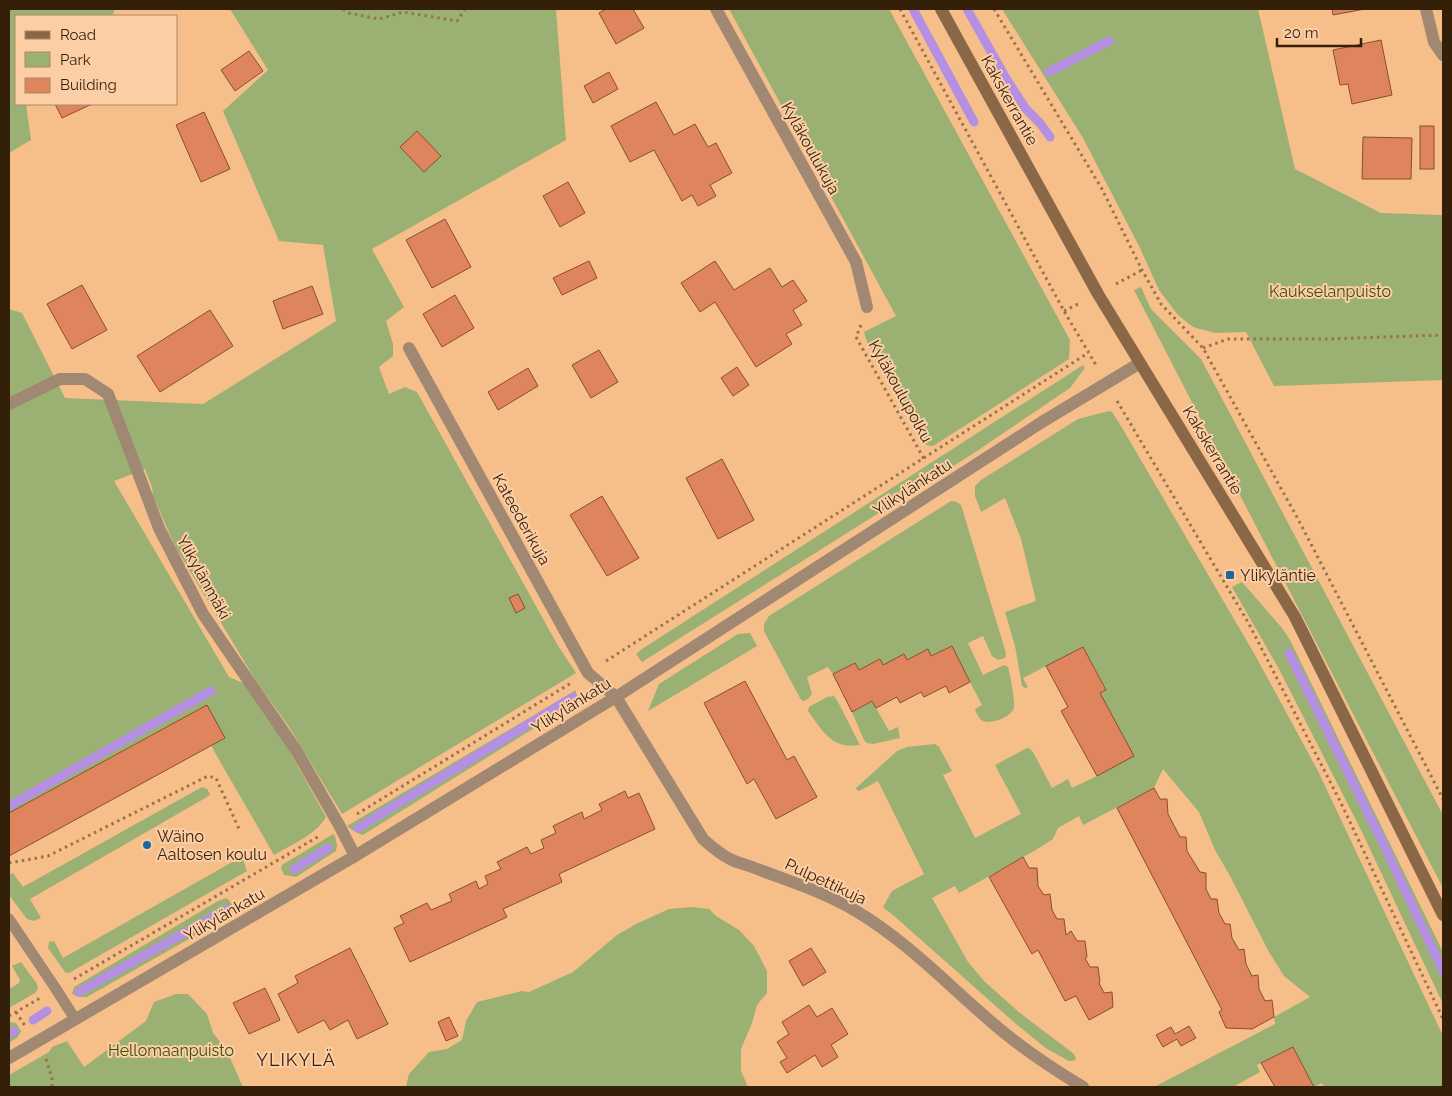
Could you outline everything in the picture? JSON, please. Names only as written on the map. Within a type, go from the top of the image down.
[{"type":"main road","name":"Kakskerrantie","points":[[941,9],[1098,294],[1295,617],[1443,915]]},
{"type":"street","name":"Kyläkoulukuja","points":[[716,9],[856,262],[867,306]]},
{"type":"street","points":[[1426,9],[1434,42],[1443,56]]},
{"type":"street","name":"Kateederikuja","points":[[410,348],[588,672],[616,697]]},
{"type":"street","name":"Ylikylänkatu","points":[[9,1058],[355,856],[616,697],[1042,422],[1140,363]]},
{"type":"street","name":"Ylikylänmäki","points":[[9,404],[60,378],[85,380],[108,394],[159,528],[203,614],[296,750],[355,856]]},
{"type":"street","name":"Pulpettikuja","points":[[616,697],[703,839],[717,851],[731,860],[835,900],[857,911],[900,941],[990,1021],[1019,1044],[1083,1087]]},
{"type":"lane","points":[[9,919],[75,1019]]},
{"type":"path","points":[[343,9],[349,13],[379,19],[403,12],[458,21],[465,9]]},
{"type":"path","points":[[900,9],[1088,353],[1249,624],[1341,803],[1443,1019]]},
{"type":"path","points":[[994,9],[1102,189],[1161,304],[1203,348],[1298,519],[1443,799]]},
{"type":"path","name":"Kyläkoulupolku","points":[[867,306],[856,337],[924,459]]},
{"type":"path","points":[[1203,348],[1228,340],[1329,340],[1443,334]]},
{"type":"path","points":[[9,1016],[339,825],[588,672],[1088,353]]},
{"type":"path","points":[[9,863],[48,856],[208,776],[216,778],[238,829]]},
{"type":"green space","points":[[9,9],[115,9],[112,15],[15,15],[15,105],[26,105],[31,140],[9,153]]},
{"type":"green space","points":[[230,9],[556,9],[566,140],[372,249],[404,307],[386,321],[393,344],[393,356],[379,367],[389,394],[405,387],[417,392],[557,644],[576,673],[342,814],[289,727],[256,681],[176,548],[153,496],[152,487],[145,469],[114,481],[229,677],[243,683],[279,732],[326,817],[310,834],[274,855],[211,745],[223,738],[207,705],[9,813],[9,309],[22,313],[65,398],[203,404],[336,321],[323,245],[279,241],[223,111],[268,70]]},
{"type":"green space","points":[[729,9],[889,9],[1070,340],[1069,359],[933,446],[926,445],[867,342],[864,332],[896,316]]},
{"type":"green space","name":"Kaukselanpuisto","points":[[1002,9],[1258,9],[1295,169],[1381,213],[1443,215],[1443,380],[1274,386],[1246,332],[1215,333],[1193,327],[1178,315],[1159,290],[1140,248],[1083,138]]},
{"type":"green space","points":[[1141,287],[1151,309],[1201,359],[1443,815],[1443,888],[1134,290]]},
{"type":"green space","points":[[1083,365],[1085,368],[1070,388],[974,453],[642,662],[636,654],[642,649]]},
{"type":"green space","points":[[1109,411],[1112,412],[1121,426],[1255,655],[1318,771],[1443,1036],[1443,1087],[1324,1087],[1322,1083],[1314,1087],[1293,1047],[1257,1065],[1260,1072],[1233,1087],[1154,1087],[1275,1024],[1274,1017],[1310,997],[1284,976],[1269,952],[1215,850],[1199,812],[1163,769],[1154,788],[1083,825],[1079,816],[1058,828],[1053,839],[959,893],[955,886],[932,898],[968,962],[985,982],[1020,1013],[1074,1054],[1076,1059],[1073,1061],[1069,1061],[1047,1049],[1016,1024],[883,907],[892,891],[924,874],[878,781],[858,791],[856,788],[897,751],[907,747],[935,744],[939,747],[952,771],[943,775],[975,838],[1021,814],[995,765],[1027,748],[1033,752],[1052,788],[1068,779],[1072,788],[1097,776],[1100,693],[1106,689],[1083,647],[1023,678],[1028,687],[1022,686],[1015,646],[1005,612],[1036,601],[1021,539],[1005,498],[981,512],[975,496],[975,486],[981,480],[1078,419]]},
{"type":"green space","points":[[951,501],[961,505],[1006,653],[1005,658],[998,660],[992,656],[983,636],[968,643],[983,675],[1004,665],[1008,667],[1014,698],[1013,711],[1000,720],[984,722],[981,720],[975,709],[982,705],[951,646],[931,656],[928,649],[907,660],[904,655],[883,665],[879,659],[859,670],[855,663],[833,674],[828,667],[807,677],[812,694],[803,701],[764,631],[764,624],[769,616]]},
{"type":"green space","points":[[1242,582],[1290,640],[1443,952],[1443,1004],[1361,830],[1279,669],[1232,587]]},
{"type":"green space","points":[[750,633],[757,646],[648,711],[659,684],[738,634]]},
{"type":"green space","points":[[576,690],[576,697],[571,705],[363,835],[347,826]]},
{"type":"green space","points":[[834,696],[860,745],[850,746],[835,741],[823,731],[808,711],[809,707],[827,697]]},
{"type":"green space","points":[[872,701],[889,731],[898,727],[900,738],[873,744],[867,743],[864,740],[852,712]]},
{"type":"green space","points":[[202,787],[207,789],[210,794],[207,797],[30,899],[41,918],[34,921],[27,919],[9,895],[9,875],[13,873],[23,887]]},
{"type":"green space","points":[[333,834],[337,845],[336,851],[296,877],[284,875],[281,868],[282,865]]},
{"type":"green space","points":[[241,857],[247,871],[69,973],[65,972],[48,948],[49,942],[54,941],[63,958]]},
{"type":"green space","points":[[226,898],[232,905],[231,915],[87,997],[79,997],[72,994],[74,987]]},
{"type":"green space","points":[[693,907],[709,909],[716,916],[739,930],[754,946],[767,971],[767,993],[757,1005],[741,1049],[741,1071],[748,1087],[406,1087],[409,1074],[429,1052],[447,1049],[462,1040],[466,1021],[477,1002],[522,991],[529,992],[573,972],[617,935],[638,923],[669,909]]},
{"type":"green space","points":[[21,962],[37,984],[38,989],[35,993],[9,1008],[9,989],[19,983],[20,980],[12,966]]},
{"type":"green space","name":"Hellomaanpuisto","points":[[176,994],[188,994],[207,1014],[213,1033],[226,1049],[243,1087],[9,1087],[9,1075],[49,1052],[52,1047],[67,1041],[84,1067],[146,1021],[154,1002]]},
{"type":"green space","points":[[9,1022],[16,1023],[21,1031],[18,1037],[9,1043]]},
{"type":"building","points":[[606,9],[633,9],[644,28],[616,44],[599,13]]},
{"type":"building","points":[[1332,9],[1365,9],[1333,15]]},
{"type":"building","points":[[1381,40],[1392,95],[1352,104],[1348,84],[1340,85],[1333,50]]},
{"type":"building","points":[[249,51],[263,71],[235,91],[221,70]]},
{"type":"building","points":[[609,72],[618,89],[593,103],[584,86]]},
{"type":"building","points":[[656,102],[674,135],[695,124],[708,147],[716,143],[732,173],[710,185],[716,196],[698,206],[692,195],[682,201],[654,150],[630,162],[611,126]]},
{"type":"building","points":[[56,105],[90,105],[62,118]]},
{"type":"building","points":[[204,112],[230,169],[201,182],[176,125]]},
{"type":"building","points":[[1420,126],[1434,126],[1434,169],[1420,169]]},
{"type":"building","points":[[417,131],[441,156],[424,172],[400,147]]},
{"type":"building","points":[[1363,137],[1412,138],[1411,179],[1362,179]]},
{"type":"building","points":[[568,182],[585,213],[560,227],[543,196]]},
{"type":"building","points":[[445,219],[471,267],[432,288],[406,240]]},
{"type":"building","points":[[589,261],[597,278],[562,295],[553,278]]},
{"type":"building","points":[[715,261],[734,290],[770,268],[782,287],[793,280],[807,301],[793,310],[802,325],[786,334],[792,344],[756,367],[715,302],[700,312],[681,283]]},
{"type":"building","points":[[82,285],[107,330],[72,349],[47,304]]},
{"type":"building","points":[[312,286],[323,314],[283,329],[273,301]]},
{"type":"building","points":[[455,295],[474,328],[442,347],[423,314]]},
{"type":"building","points":[[210,310],[233,346],[160,392],[137,356]]},
{"type":"building","points":[[599,350],[618,382],[591,398],[572,365]]},
{"type":"building","points":[[737,367],[749,385],[733,396],[721,378]]},
{"type":"building","points":[[528,368],[538,386],[498,410],[488,392]]},
{"type":"building","points":[[722,459],[754,520],[718,539],[686,478]]},
{"type":"building","points":[[602,496],[639,558],[607,576],[570,515]]},
{"type":"building","points":[[518,594],[525,608],[516,613],[509,598]]},
{"type":"building","points":[[952,646],[970,682],[949,693],[946,686],[924,697],[921,692],[900,703],[897,697],[876,708],[872,701],[852,712],[833,674],[855,663],[859,670],[880,659],[883,665],[904,654],[907,660],[928,649],[931,656]]},
{"type":"building","points":[[1083,647],[1106,690],[1100,693],[1134,756],[1097,776],[1061,711],[1068,707],[1046,666]]},
{"type":"building","points":[[745,681],[787,760],[794,756],[817,797],[776,819],[754,779],[747,784],[704,703]]},
{"type":"building","points":[[207,705],[225,738],[9,856],[9,813]]},
{"type":"building","points":[[1154,788],[1160,799],[1167,799],[1168,814],[1180,837],[1186,837],[1187,851],[1200,872],[1206,873],[1206,889],[1211,899],[1217,899],[1219,913],[1225,924],[1230,924],[1232,938],[1239,950],[1244,949],[1246,964],[1252,976],[1258,975],[1259,989],[1265,1001],[1272,1000],[1274,1017],[1252,1029],[1226,1028],[1219,1012],[1222,1010],[1117,808]]},
{"type":"building","points":[[625,791],[628,798],[639,793],[655,829],[559,874],[562,882],[503,909],[507,917],[410,962],[394,928],[404,923],[400,916],[427,903],[431,910],[452,901],[449,894],[476,881],[479,889],[488,884],[485,876],[501,869],[497,862],[527,847],[531,854],[544,848],[541,840],[556,833],[553,826],[582,812],[584,819],[602,810],[599,804]]},
{"type":"building","points":[[1023,857],[1029,868],[1037,868],[1038,886],[1044,895],[1050,894],[1052,910],[1057,919],[1064,919],[1066,935],[1071,931],[1077,941],[1085,941],[1087,957],[1085,958],[1090,967],[1098,967],[1099,983],[1104,993],[1112,992],[1113,1007],[1089,1020],[1076,996],[1065,1001],[1038,950],[1032,954],[989,877]]},
{"type":"building","points":[[350,948],[388,1024],[357,1039],[348,1020],[330,1030],[324,1020],[298,1033],[278,994],[298,983],[295,976]]},
{"type":"building","points":[[811,948],[826,972],[803,986],[789,961]]},
{"type":"building","points":[[265,988],[280,1020],[249,1034],[233,1003]]},
{"type":"building","points":[[809,1005],[817,1017],[832,1008],[848,1034],[831,1045],[838,1057],[822,1067],[815,1055],[787,1073],[780,1062],[787,1058],[777,1042],[789,1034],[782,1022]]},
{"type":"building","points":[[449,1017],[458,1036],[446,1041],[438,1022]]},
{"type":"building","points":[[1189,1026],[1196,1038],[1181,1046],[1177,1039],[1163,1047],[1156,1035],[1171,1027],[1175,1034]]},
{"type":"building","points":[[1293,1047],[1314,1087],[1275,1087],[1261,1063]]},
{"type":"waterway","points":[[913,9],[974,122]]},
{"type":"waterway","points":[[967,9],[1007,80],[1026,109],[1040,123],[1050,137]]},
{"type":"waterway","points":[[1049,72],[1109,41]]},
{"type":"waterway","points":[[1289,653],[1384,845],[1443,971]]},
{"type":"waterway","points":[[9,806],[211,691]]},
{"type":"waterway","points":[[358,828],[573,697]]},
{"type":"waterway","points":[[294,869],[328,848]]},
{"type":"waterway","points":[[79,992],[227,909]]},
{"type":"waterway","points":[[33,1020],[47,1011]]},
{"type":"waterway","points":[[9,1034],[14,1031]]},
{"type":"place","name":"Ylikyläntie","points":[[1230,575]]},
{"type":"place","name":"Wäino Aaltosen koulu","points":[[147,845]]},
{"type":"district","name":"YLIKYLÄ","points":[[296,1060]]}]
